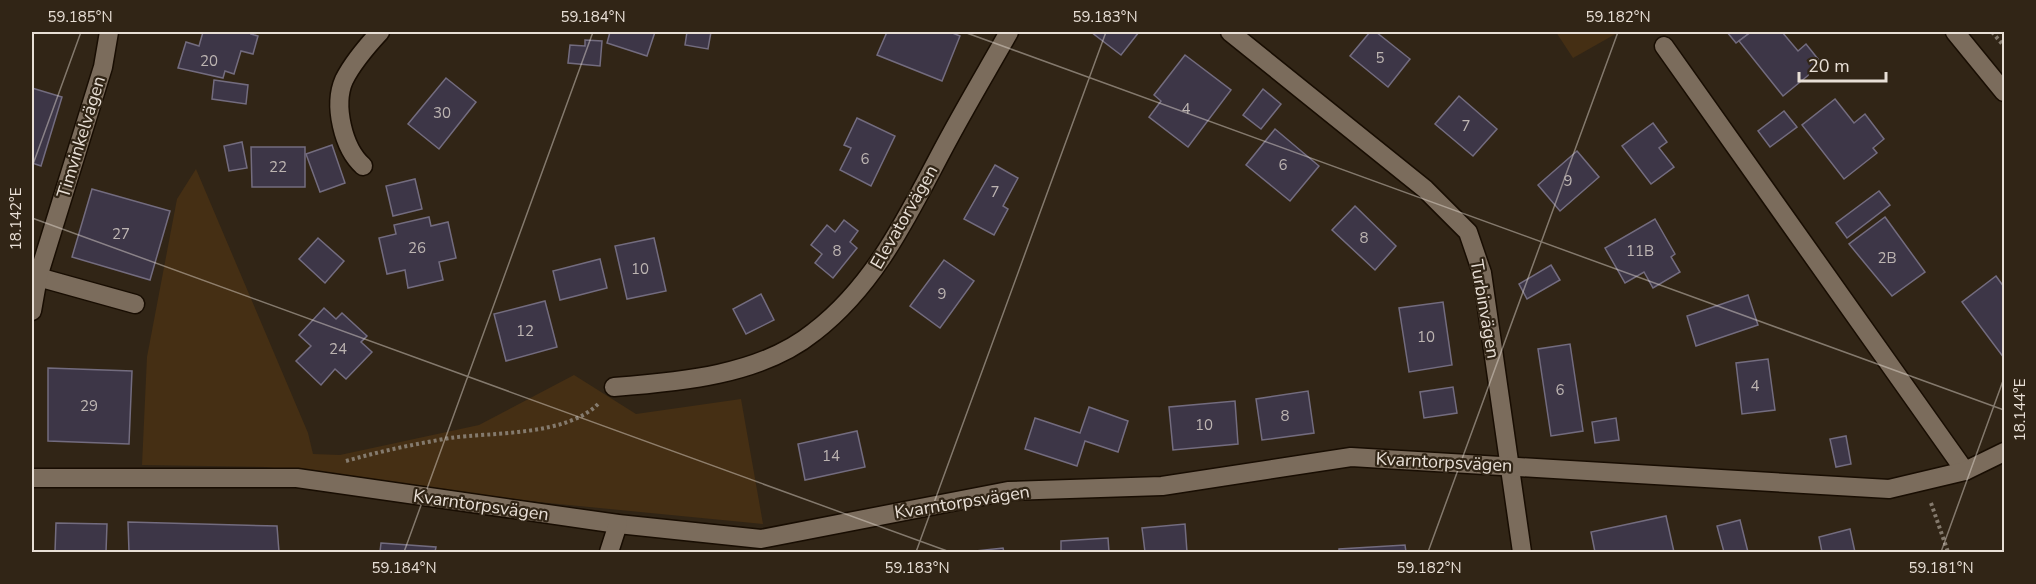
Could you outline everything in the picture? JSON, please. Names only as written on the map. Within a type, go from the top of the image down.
[{"type":"street","name":"Timvinkelvägen","points":[[32,311],[38,277],[102,68],[110,32]]},
{"type":"street","points":[[363,166],[344,134],[340,108],[344,81],[362,52],[380,32]]},
{"type":"street","name":"Elevatorvägen","points":[[614,387],[737,369],[774,355],[814,333],[872,275],[908,218],[1009,32]]},
{"type":"street","name":"Turbinvägen","points":[[1230,32],[1425,189],[1468,232],[1482,273],[1522,552]]},
{"type":"street","points":[[1955,32],[2004,92]]},
{"type":"street","points":[[1664,46],[1965,471]]},
{"type":"street","points":[[38,277],[135,304]]},
{"type":"street","name":"Kvarntorpsvägen","points":[[32,478],[307,480],[618,524],[761,539],[1008,490],[1162,486],[1351,457],[1889,489],[1923,479],[1965,471],[2004,452]]},
{"type":"street","points":[[609,552],[618,524]]},
{"type":"path","points":[[1992,32],[2004,46]]},
{"type":"path","points":[[307,480],[335,464],[392,448],[488,434],[516,433],[561,423],[591,412],[614,387]]},
{"type":"path","points":[[1923,479],[1947,552]]},
{"type":"shaded area","points":[[1556,32],[1619,32],[1573,58]]},
{"type":"shaded area","points":[[196,169],[308,433],[313,454],[340,455],[479,425],[574,375],[636,414],[741,399],[763,524],[538,502],[266,467],[142,465],[147,357],[177,199]]},
{"type":"building","points":[[203,32],[252,32],[251,34],[258,36],[253,54],[241,51],[234,74],[225,71],[223,78],[178,68],[186,42],[199,46]]},
{"type":"building","points":[[610,32],[655,32],[647,56],[607,43]]},
{"type":"building","points":[[687,32],[711,32],[708,49],[685,45]]},
{"type":"building","points":[[887,32],[950,32],[960,36],[942,81],[877,55]]},
{"type":"building","points":[[1091,32],[1139,32],[1121,55]]},
{"type":"building","points":[[1370,32],[1376,32],[1410,59],[1388,87],[1350,56]]},
{"type":"building","points":[[1727,32],[1751,32],[1736,43]]},
{"type":"building","points":[[1751,32],[1782,32],[1798,51],[1806,44],[1822,64],[1783,96],[1739,41]]},
{"type":"building","points":[[585,40],[602,41],[600,66],[568,63],[570,45],[585,46]]},
{"type":"building","points":[[1185,55],[1231,90],[1188,147],[1149,117],[1161,101],[1154,95]]},
{"type":"building","points":[[446,78],[476,102],[439,149],[408,124]]},
{"type":"building","points":[[214,80],[248,85],[246,104],[212,99]]},
{"type":"building","points":[[32,88],[62,97],[41,166],[32,163]]},
{"type":"building","points":[[1263,89],[1281,104],[1261,129],[1243,115]]},
{"type":"building","points":[[1459,96],[1497,129],[1473,156],[1435,124]]},
{"type":"building","points":[[1835,99],[1854,123],[1865,114],[1884,139],[1873,148],[1877,153],[1844,179],[1802,125]]},
{"type":"building","points":[[1784,111],[1797,127],[1770,147],[1758,131]]},
{"type":"building","points":[[857,118],[895,136],[871,186],[840,170],[851,148],[844,145]]},
{"type":"building","points":[[1653,123],[1667,142],[1659,148],[1674,167],[1651,184],[1622,146]]},
{"type":"building","points":[[1275,129],[1319,166],[1290,201],[1246,165]]},
{"type":"building","points":[[242,142],[247,168],[229,171],[224,146]]},
{"type":"building","points":[[332,145],[345,183],[320,192],[306,154]]},
{"type":"building","points":[[251,147],[305,147],[305,187],[252,187]]},
{"type":"building","points":[[1577,151],[1599,177],[1560,211],[1538,185]]},
{"type":"building","points":[[995,165],[1018,178],[1003,206],[1008,209],[994,235],[964,219]]},
{"type":"building","points":[[415,179],[422,209],[393,216],[386,186]]},
{"type":"building","points":[[92,189],[170,211],[150,280],[72,257]]},
{"type":"building","points":[[1879,191],[1890,205],[1847,238],[1836,223]]},
{"type":"building","points":[[1355,206],[1396,246],[1375,270],[1332,230]]},
{"type":"building","points":[[429,217],[431,226],[448,222],[456,258],[439,262],[443,280],[408,288],[405,270],[387,274],[379,238],[396,234],[394,225]]},
{"type":"building","points":[[1885,217],[1925,272],[1892,296],[1849,244]]},
{"type":"building","points":[[1655,219],[1675,254],[1671,257],[1680,272],[1653,288],[1644,272],[1625,283],[1605,248]]},
{"type":"building","points":[[844,220],[858,231],[850,242],[857,248],[833,278],[815,263],[822,254],[811,245],[827,225],[835,232]]},
{"type":"building","points":[[318,238],[344,261],[325,283],[299,259]]},
{"type":"building","points":[[654,238],[666,291],[627,299],[615,246]]},
{"type":"building","points":[[600,259],[607,288],[560,300],[553,271]]},
{"type":"building","points":[[944,260],[974,281],[940,328],[910,306]]},
{"type":"building","points":[[1551,265],[1560,280],[1527,299],[1519,284]]},
{"type":"building","points":[[1996,276],[2004,287],[2004,358],[1962,302]]},
{"type":"building","points":[[761,294],[774,320],[746,334],[733,309]]},
{"type":"building","points":[[1748,295],[1758,325],[1696,346],[1687,316]]},
{"type":"building","points":[[545,301],[557,347],[506,361],[494,314]]},
{"type":"building","points":[[1443,302],[1452,365],[1409,372],[1399,308]]},
{"type":"building","points":[[324,308],[336,319],[342,313],[367,336],[361,342],[372,352],[346,379],[335,369],[321,385],[296,361],[311,346],[299,335]]},
{"type":"building","points":[[1570,344],[1583,431],[1551,436],[1538,349]]},
{"type":"building","points":[[1768,359],[1775,410],[1742,414],[1736,363]]},
{"type":"building","points":[[48,368],[132,371],[129,444],[48,441]]},
{"type":"building","points":[[1453,387],[1457,413],[1424,418],[1420,392]]},
{"type":"building","points":[[1308,391],[1314,433],[1262,440],[1256,399]]},
{"type":"building","points":[[1235,401],[1238,444],[1173,450],[1169,407]]},
{"type":"building","points":[[1089,407],[1128,421],[1118,452],[1085,441],[1077,466],[1025,449],[1035,418],[1080,433]]},
{"type":"building","points":[[1616,418],[1619,440],[1595,443],[1592,422]]},
{"type":"building","points":[[857,431],[865,467],[805,480],[798,444]]},
{"type":"building","points":[[1846,436],[1851,464],[1836,467],[1830,439]]},
{"type":"building","points":[[1666,516],[1674,552],[1595,552],[1591,532]]},
{"type":"building","points":[[1740,520],[1748,552],[1724,552],[1717,526]]},
{"type":"building","points":[[128,522],[277,526],[279,552],[129,552]]},
{"type":"building","points":[[56,523],[107,524],[106,552],[55,552]]},
{"type":"building","points":[[1185,524],[1187,552],[1145,552],[1142,528]]},
{"type":"building","points":[[1850,529],[1855,552],[1822,552],[1819,537]]},
{"type":"building","points":[[1108,538],[1109,552],[1061,552],[1061,541]]},
{"type":"building","points":[[381,543],[436,547],[435,552],[380,552]]},
{"type":"building","points":[[1405,545],[1406,552],[1339,552],[1339,549]]},
{"type":"building","points":[[1003,548],[1004,552],[966,552]]}]
